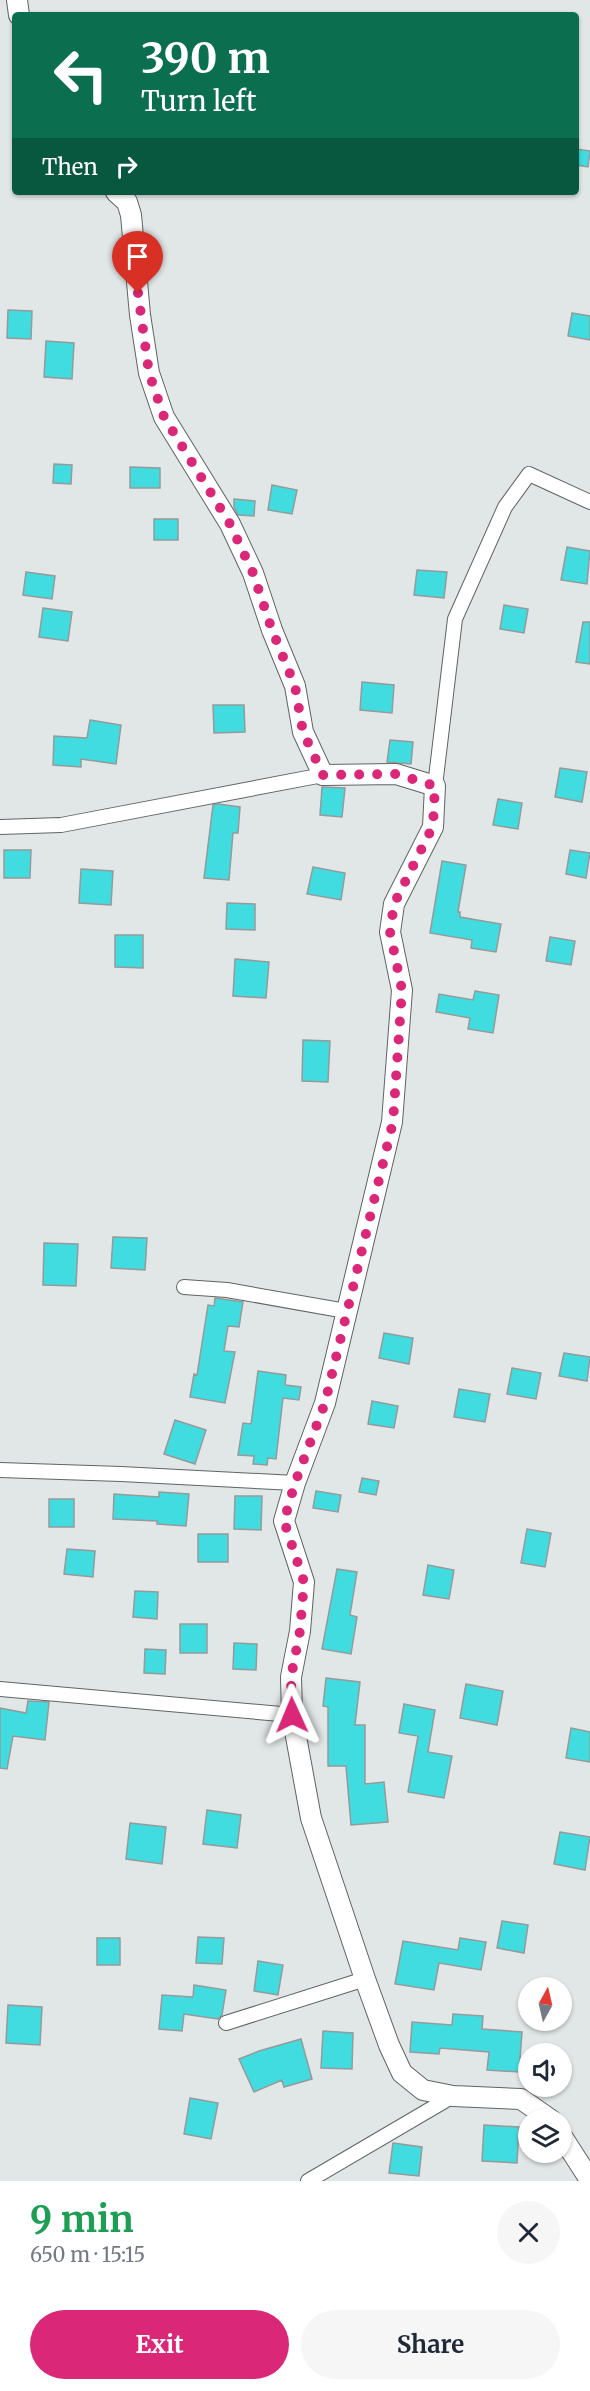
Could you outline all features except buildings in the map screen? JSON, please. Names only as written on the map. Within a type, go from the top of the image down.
[{"type":"street","points":[[119,195],[127,202],[131,215],[140,315],[147,362],[164,417],[230,524],[253,573],[272,630],[295,686],[303,732],[323,775]]},
{"type":"street","points":[[535,2109],[521,2099],[453,2096],[423,2090],[402,2073],[389,2045],[311,1818],[292,1715],[291,1677],[300,1631],[304,1582],[284,1521],[295,1483],[325,1403],[393,1122],[402,990],[390,932],[394,904],[433,826],[435,786],[455,619],[505,507],[529,474],[590,502]]},
{"type":"street","points":[[0,827],[61,825],[323,775],[396,774],[435,786]]},
{"type":"street","points":[[184,1287],[227,1290],[346,1311]]},
{"type":"street","points":[[0,1470],[121,1473],[295,1483]]},
{"type":"street","points":[[0,1689],[292,1715]]},
{"type":"street","points":[[226,2023],[365,1978]]},
{"type":"street","points":[[308,2181],[453,2096]]},
{"type":"street","points":[[572,2152],[590,2180]]},
{"type":"route","points":[[138,293],[149,373],[164,417],[230,524],[253,573],[272,630],[295,686],[303,732],[323,775],[396,774],[435,786],[433,826],[394,904],[390,932],[402,990],[393,1122],[325,1403],[295,1483],[284,1521],[304,1582],[300,1631],[291,1677],[292,1715]]}]
